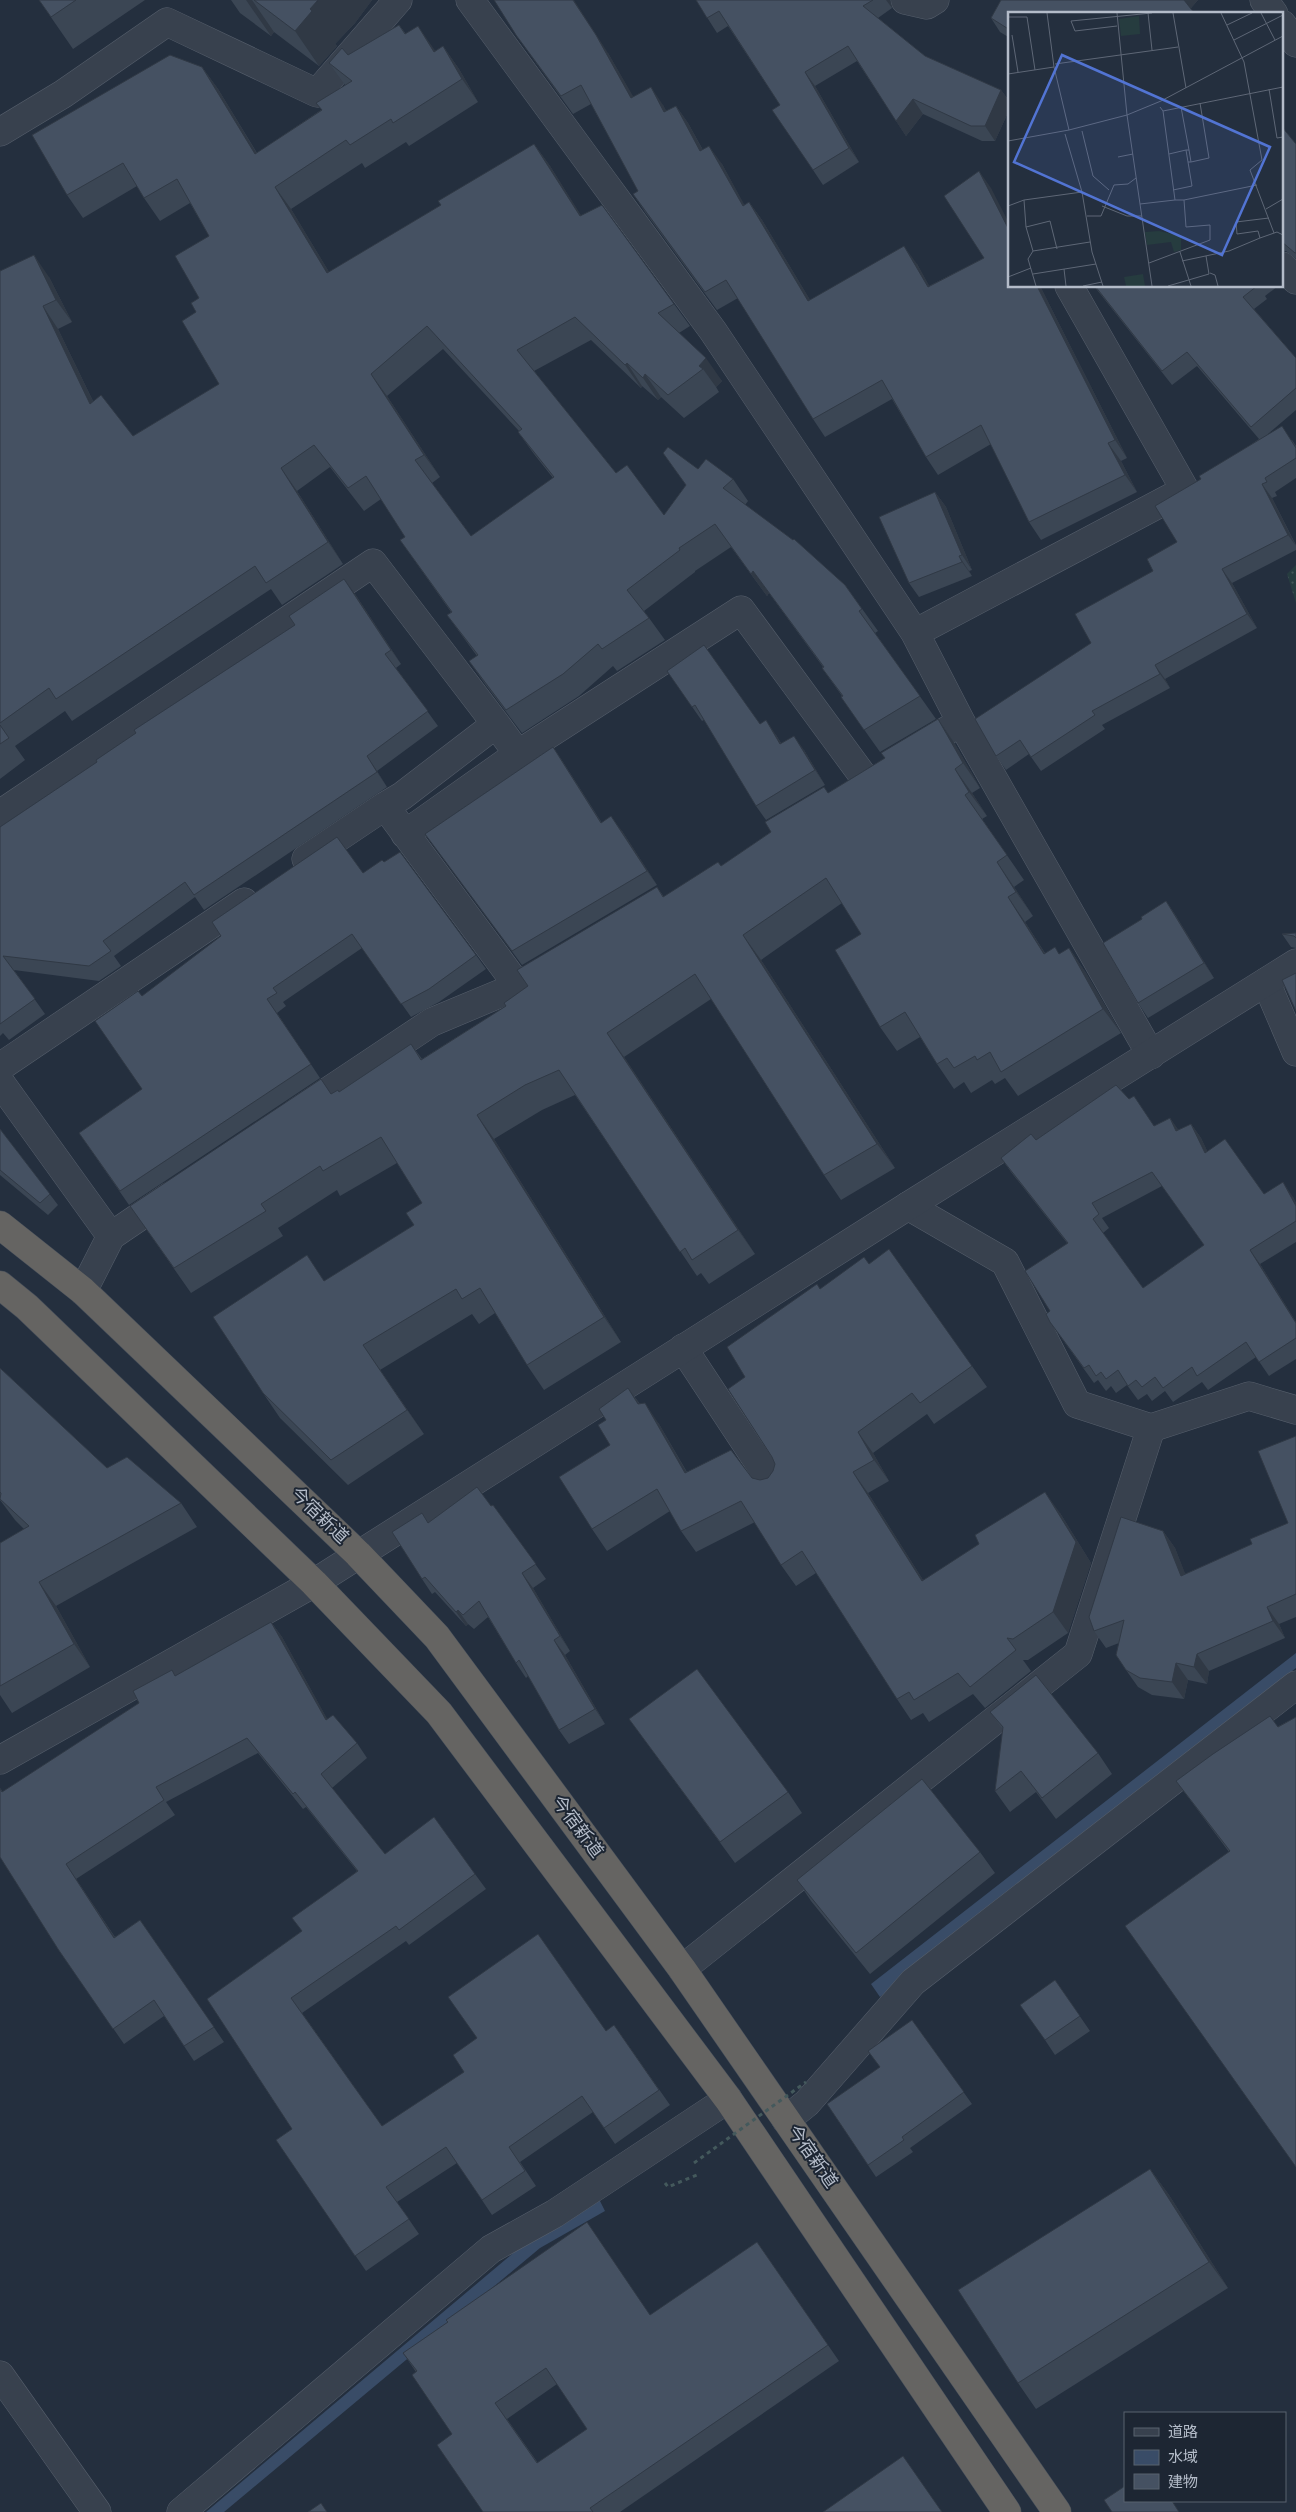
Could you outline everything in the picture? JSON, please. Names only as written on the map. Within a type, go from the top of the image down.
[{"type":"highway","name":"今宿新道","points":[[0,1225],[83,1291],[358,1554],[437,1637],[682,1968],[1057,2512]]},
{"type":"highway","name":"今宿新道","points":[[0,1285],[34,1314],[314,1583],[439,1714],[728,2099],[1007,2512]]},
{"type":"street","points":[[0,132],[63,94],[167,22],[317,93],[398,0]]},
{"type":"street","points":[[470,0],[713,331],[915,633],[961,722],[1151,1055]]},
{"type":"street","points":[[905,0],[927,5],[935,0]]},
{"type":"street","points":[[1264,0],[1273,12]]},
{"type":"street","points":[[1284,27],[1296,42]]},
{"type":"street","points":[[1284,268],[1296,280]]},
{"type":"street","points":[[915,633],[1185,490],[1070,288]]},
{"type":"street","points":[[0,814],[373,563],[518,754]]},
{"type":"street","points":[[405,834],[518,754],[741,610],[866,780]]},
{"type":"street","points":[[840,795],[961,722]]},
{"type":"street","points":[[287,872],[402,796],[496,724]]},
{"type":"street","points":[[386,806],[518,986]]},
{"type":"street","points":[[0,1067],[262,889]]},
{"type":"street","points":[[276,1126],[432,1022],[518,986],[578,951]]},
{"type":"street","points":[[0,1760],[314,1583],[683,1348],[1296,963]]},
{"type":"street","points":[[1266,982],[1296,1052]]},
{"type":"street","points":[[0,1082],[110,1236]]},
{"type":"street","points":[[83,1291],[110,1236],[193,1181]]},
{"type":"street","points":[[908,1206],[1005,1262],[1078,1404],[1152,1428],[1249,1396],[1296,1410]]},
{"type":"street","points":[[683,1348],[774,1486]]},
{"type":"street","points":[[682,1968],[1078,1654],[1152,1428]]},
{"type":"street","points":[[786,2120],[807,2102],[913,1982],[1294,1691]]},
{"type":"street","points":[[181,2512],[491,2249],[554,2214],[728,2099]]},
{"type":"street","points":[[0,2375],[97,2512]]},
{"type":"path","points":[[694,2163],[806,2082]]},
{"type":"path","points":[[668,2187],[699,2174]]},
{"type":"green space","points":[[1296,565],[1296,603],[1287,574]]},
{"type":"water","points":[[1296,1653],[1296,1668],[880,1997],[871,1984]]},
{"type":"water","points":[[599,2199],[605,2211],[540,2248],[224,2512],[206,2512],[531,2238]]},
{"type":"building","points":[[39,0],[76,0],[51,17]]},
{"type":"building","points":[[254,0],[318,0],[310,9],[312,11],[295,31]]},
{"type":"building","points":[[494,0],[573,0],[596,35],[631,98],[651,87],[664,112],[676,106],[700,151],[709,146],[743,206],[749,202],[808,301],[904,246],[928,287],[984,258],[944,196],[979,171],[1008,228],[1008,288],[1038,288],[1115,440],[1108,443],[1125,475],[1029,522],[981,425],[926,457],[882,380],[813,419],[726,280],[705,292],[633,194],[638,191],[581,85],[561,96],[516,35]]},
{"type":"building","points":[[696,0],[873,0],[863,6],[925,56],[1001,90],[985,126],[971,126],[913,99],[896,121],[848,46],[805,72],[849,148],[813,170],[772,110],[780,105],[719,11],[707,18]]},
{"type":"building","points":[[1001,0],[1184,0],[1193,12],[1008,12],[1008,29],[991,18]]},
{"type":"building","points":[[399,25],[405,34],[418,26],[434,52],[443,46],[462,79],[393,123],[391,119],[350,145],[346,140],[275,187],[327,273],[441,205],[438,201],[534,144],[580,216],[602,205],[674,304],[658,313],[706,358],[699,366],[703,369],[668,395],[645,374],[643,378],[627,363],[625,365],[575,317],[517,350],[616,473],[627,465],[664,515],[686,485],[663,453],[668,447],[698,469],[706,459],[733,479],[723,488],[794,539],[845,585],[862,609],[859,611],[920,696],[864,730],[841,697],[843,696],[822,668],[824,667],[753,571],[751,574],[715,524],[679,548],[680,550],[627,590],[649,618],[602,649],[598,644],[563,674],[506,710],[469,661],[478,655],[447,615],[452,612],[400,540],[405,537],[366,476],[348,488],[314,445],[281,468],[328,542],[266,583],[255,566],[56,699],[49,688],[0,723],[0,271],[34,255],[56,300],[43,306],[90,404],[101,395],[133,436],[219,384],[182,321],[196,312],[191,303],[199,298],[175,256],[209,236],[177,179],[144,198],[123,163],[67,195],[32,135],[170,55],[202,67],[255,154],[322,110],[316,103],[352,81],[329,63],[342,48],[348,55]],"holes":[[[427,326],[522,429],[518,432],[554,477],[471,536],[415,460],[424,455],[371,374]]]},
{"type":"building","points":[[1284,129],[1296,144],[1295,253],[1284,244]]},
{"type":"building","points":[[1097,288],[1254,288],[1243,297],[1296,358],[1296,388],[1251,427],[1187,352],[1162,371]]},
{"type":"building","points":[[1282,426],[1296,448],[1296,458],[1265,478],[1267,482],[1262,484],[1288,535],[1222,569],[1247,614],[1155,665],[1160,674],[1092,711],[1095,715],[1031,757],[1020,740],[996,756],[975,719],[1091,643],[1075,614],[1153,571],[1147,559],[1177,542],[1155,506],[1201,479],[1199,476]]},
{"type":"building","points":[[935,492],[962,555],[959,556],[962,562],[909,583],[879,517]]},
{"type":"building","points":[[344,579],[391,650],[385,654],[428,711],[367,756],[377,772],[194,895],[185,882],[103,941],[111,951],[89,966],[3,956],[35,999],[0,1024],[0,827],[97,762],[96,760],[136,733],[134,730],[295,625],[289,616]]},
{"type":"building","points":[[704,645],[760,724],[766,720],[780,744],[794,736],[815,770],[756,806],[695,705],[692,707],[667,671]]},
{"type":"building","points":[[938,719],[963,763],[955,769],[969,792],[965,795],[1007,855],[997,862],[1016,892],[1008,897],[1044,954],[1055,947],[1059,954],[1069,948],[1103,1009],[1001,1072],[990,1052],[977,1060],[975,1056],[954,1068],[947,1058],[937,1064],[905,1012],[880,1027],[835,950],[861,934],[826,878],[743,935],[877,1144],[824,1175],[695,974],[607,1033],[738,1230],[692,1260],[685,1248],[680,1252],[559,1070],[525,1085],[477,1115],[604,1317],[527,1365],[480,1288],[462,1299],[456,1289],[363,1345],[407,1410],[331,1460],[263,1393],[213,1317],[307,1255],[324,1281],[414,1225],[406,1213],[422,1203],[381,1137],[323,1171],[320,1166],[261,1204],[266,1211],[174,1268],[130,1206],[321,1079],[331,1094],[338,1090],[339,1092],[411,1044],[421,1060],[506,1006],[504,1003],[528,986],[517,970],[657,887],[663,897],[718,862],[721,866],[771,832],[765,822],[824,787],[828,793],[885,758],[881,753]]},
{"type":"building","points":[[0,725],[9,738],[0,744]]},
{"type":"building","points":[[553,747],[601,823],[611,816],[647,871],[512,951],[425,834]]},
{"type":"building","points":[[337,837],[363,873],[382,860],[384,862],[400,852],[476,955],[429,989],[401,1004],[352,934],[273,988],[277,993],[267,999],[311,1064],[120,1191],[79,1133],[142,1089],[95,1021],[138,991],[142,996],[221,936],[212,922]]},
{"type":"building","points":[[1166,901],[1204,963],[1138,1003],[1103,943],[1142,919],[1141,917]]},
{"type":"building","points":[[1296,933],[1296,938],[1282,934]]},
{"type":"building","points":[[1296,973],[1296,1011],[1282,980]]},
{"type":"building","points":[[1116,1085],[1129,1099],[1134,1096],[1154,1126],[1170,1118],[1176,1131],[1191,1124],[1205,1153],[1225,1139],[1264,1194],[1283,1182],[1296,1206],[1296,1221],[1250,1250],[1296,1323],[1296,1338],[1259,1362],[1246,1342],[1197,1376],[1192,1367],[1163,1388],[1155,1377],[1142,1387],[1136,1380],[1128,1386],[1118,1370],[1106,1379],[1101,1372],[1096,1376],[1089,1365],[1084,1368],[1050,1322],[1046,1314],[1050,1311],[1025,1271],[1068,1243],[1001,1158],[1031,1134],[1036,1140]],"holes":[[[1152,1172],[1204,1245],[1143,1288],[1093,1219],[1099,1214],[1092,1203]]]},
{"type":"building","points":[[0,1129],[50,1194],[40,1203],[0,1170]]},
{"type":"building","points":[[889,1249],[972,1366],[920,1403],[912,1393],[858,1432],[874,1460],[853,1472],[922,1581],[979,1544],[975,1535],[1045,1492],[1076,1542],[1053,1612],[1013,1639],[1007,1638],[1016,1650],[970,1687],[958,1673],[914,1700],[909,1692],[897,1699],[802,1551],[781,1565],[741,1501],[681,1531],[657,1489],[592,1529],[559,1477],[610,1445],[598,1425],[606,1420],[599,1409],[628,1388],[638,1404],[645,1403],[685,1473],[731,1450],[752,1478],[760,1480],[768,1478],[775,1464],[772,1457],[728,1389],[745,1377],[727,1347],[817,1284],[820,1289],[864,1257],[869,1264]]},
{"type":"building","points":[[0,1368],[107,1468],[127,1457],[181,1503],[39,1582],[74,1644],[0,1686],[0,1543],[29,1526],[0,1499]]},
{"type":"building","points":[[1296,1436],[1296,1594],[1267,1607],[1273,1621],[1197,1654],[1194,1667],[1176,1663],[1172,1682],[1140,1678],[1126,1670],[1116,1655],[1124,1620],[1094,1631],[1089,1617],[1121,1517],[1163,1531],[1181,1576],[1252,1544],[1250,1539],[1288,1523],[1258,1451]]},
{"type":"building","points":[[477,1487],[491,1506],[493,1505],[536,1564],[522,1573],[560,1636],[554,1640],[595,1709],[559,1730],[519,1660],[516,1663],[479,1601],[463,1615],[458,1610],[456,1612],[425,1577],[422,1579],[392,1532],[422,1513],[428,1523]]},
{"type":"building","points":[[271,1622],[326,1720],[333,1715],[357,1743],[321,1774],[385,1854],[434,1817],[475,1874],[399,1930],[396,1926],[291,1998],[382,2126],[464,2072],[453,2055],[477,2038],[448,1997],[538,1934],[606,2031],[614,2025],[659,2090],[604,2128],[582,2096],[509,2147],[525,2171],[482,2200],[446,2147],[386,2187],[409,2219],[355,2256],[276,2140],[292,2129],[207,1999],[302,1931],[292,1918],[358,1871],[295,1792],[293,1794],[247,1738],[156,1787],[164,1800],[66,1864],[114,1938],[140,1920],[214,2027],[184,2046],[154,2000],[113,2029],[58,1949],[0,1857],[0,1789],[2,1792],[139,1703],[133,1691],[172,1670],[175,1676]]},
{"type":"building","points":[[697,1669],[788,1792],[720,1842],[629,1719]]},
{"type":"building","points":[[1036,1675],[1098,1753],[1042,1798],[1021,1771],[995,1791],[1003,1727],[990,1712]]},
{"type":"building","points":[[1270,1716],[1278,1727],[1296,1717],[1296,2167],[1125,1926],[1230,1851],[1176,1781]]},
{"type":"building","points":[[922,1779],[980,1852],[856,1953],[797,1880]]},
{"type":"building","points":[[1055,1980],[1080,2016],[1045,2040],[1020,2005]]},
{"type":"building","points":[[912,2020],[964,2092],[902,2137],[904,2140],[868,2165],[827,2104],[880,2067],[868,2051]]},
{"type":"building","points":[[1150,2169],[1209,2262],[1018,2383],[958,2290]]},
{"type":"building","points":[[587,2222],[650,2315],[757,2242],[828,2345],[590,2508],[593,2512],[483,2512],[437,2445],[452,2434],[412,2375],[417,2371],[403,2353],[448,2322],[446,2320]],"holes":[[[546,2368],[587,2429],[537,2463],[495,2403]]]},
{"type":"building","points":[[903,2456],[942,2512],[823,2512]]},
{"type":"building","points":[[1124,2487],[1124,2502],[1173,2502],[1179,2512],[1112,2512],[1104,2500]]},
{"type":"building","points":[[321,2503],[327,2512],[308,2512]]}]
